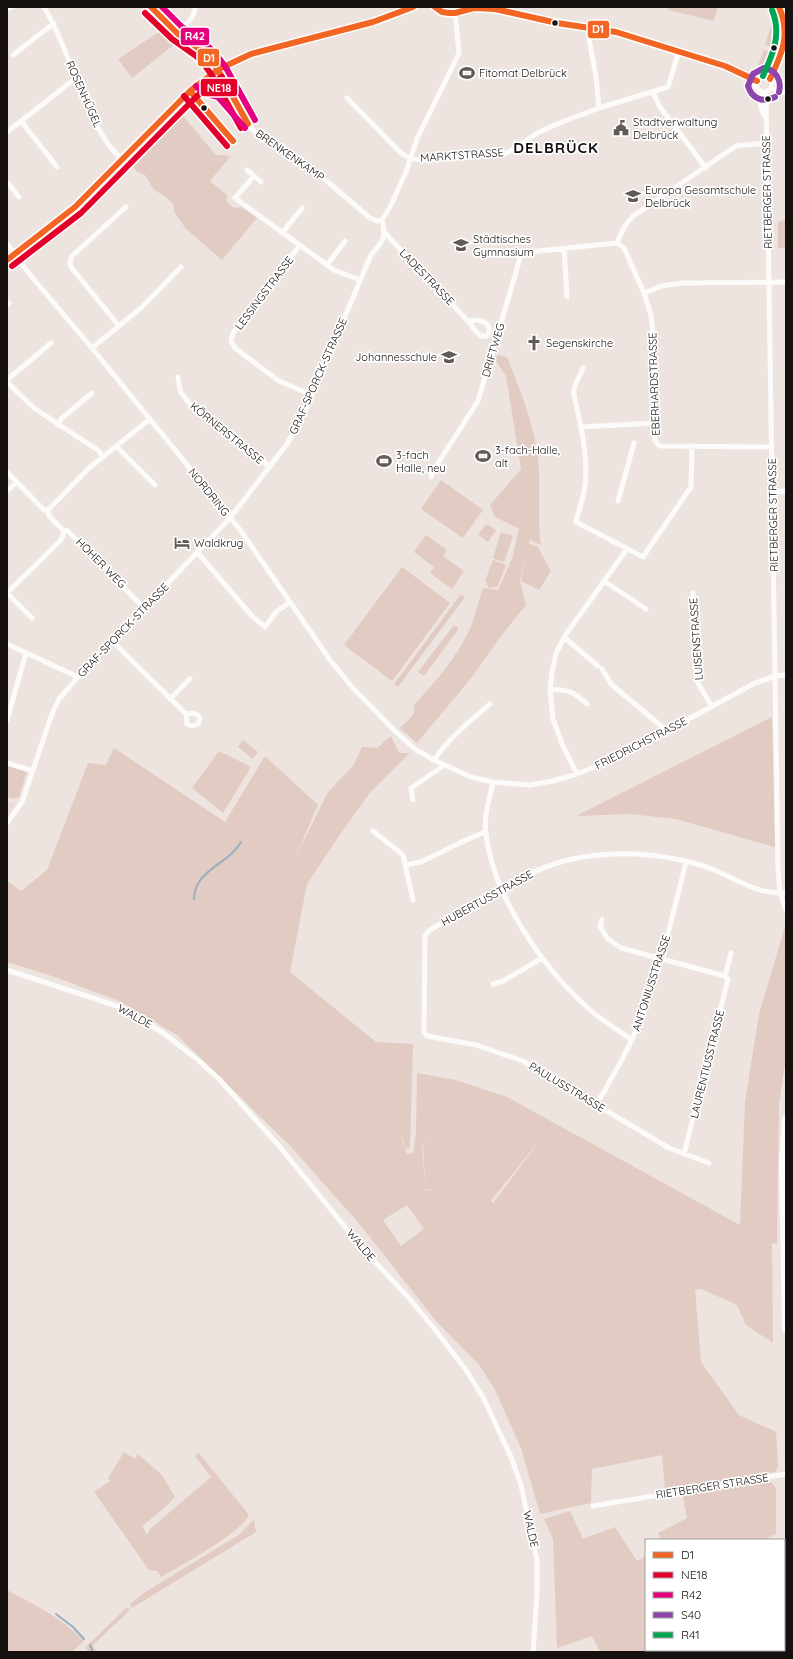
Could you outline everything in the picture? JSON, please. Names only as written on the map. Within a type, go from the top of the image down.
[{"type":"main road","points":[[786,1118],[783,1163],[786,1329]]},
{"type":"street","points":[[7,9],[13,7]]},
{"type":"street","name":"ROSENHÜGEL","points":[[44,7],[54,23],[90,113],[108,145],[123,160]]},
{"type":"street","name":"BRENKENKAMP","points":[[151,7],[177,33],[201,50],[218,70],[252,129],[264,140],[321,176],[370,218],[377,221],[382,220]]},
{"type":"street","points":[[177,33],[192,18],[195,13],[195,7]]},
{"type":"street","points":[[7,260],[75,207],[199,82],[234,60],[251,54],[373,22],[413,7]]},
{"type":"street","points":[[435,7],[442,12],[456,13],[474,8],[489,8],[557,23],[616,32],[725,66],[757,81]]},
{"type":"street","points":[[770,79],[783,51],[785,26],[779,7]]},
{"type":"street","points":[[385,233],[382,220],[390,207],[417,139],[459,53],[456,13]]},
{"type":"street","points":[[14,55],[54,23]]},
{"type":"street","points":[[590,28],[589,38],[596,77],[599,108]]},
{"type":"street","points":[[772,88],[766,92],[760,91],[756,85],[757,81],[761,77],[765,76],[783,40]]},
{"type":"street","name":"MARKTSTRASSE","points":[[410,158],[422,160],[507,153],[539,132],[599,108],[668,87],[679,51]]},
{"type":"street","points":[[765,76],[770,79],[772,88]]},
{"type":"street","points":[[7,132],[76,78]]},
{"type":"street","points":[[772,88],[786,93]]},
{"type":"street","name":"RIETBERGER STRASSE","points":[[760,91],[761,108],[766,120]]},
{"type":"street","points":[[653,92],[660,107],[706,168]]},
{"type":"street","name":"RIETBERGER STRASSE","points":[[766,92],[778,869],[780,893],[786,910]]},
{"type":"street","points":[[347,98],[401,153],[410,158]]},
{"type":"street","points":[[21,121],[57,167]]},
{"type":"street","points":[[617,243],[624,227],[633,216],[706,168],[736,146],[767,143]]},
{"type":"street","points":[[247,170],[261,182]]},
{"type":"street","points":[[254,176],[235,198],[334,270],[360,280]]},
{"type":"street","points":[[7,182],[18,197]]},
{"type":"street","points":[[119,326],[71,267],[70,262],[72,256],[126,207]]},
{"type":"street","points":[[283,232],[302,208]]},
{"type":"street","name":"GRAF-SPORCK-STRASSE","points":[[7,823],[22,802],[52,714],[59,699],[112,641],[230,518],[287,444],[312,395],[371,255],[383,241],[385,233]]},
{"type":"street","name":"LADESTRASSE","points":[[385,233],[481,336],[487,336],[490,331]]},
{"type":"street","points":[[327,265],[345,241]]},
{"type":"street","name":"DRIFTWEG","points":[[431,477],[433,471],[478,401],[521,256],[528,252],[617,243]]},
{"type":"street","name":"EBERHARDSTRASSE","points":[[617,243],[624,248],[644,293],[651,315],[653,335],[655,441],[660,446],[772,446]]},
{"type":"street","name":"NORDRING","points":[[7,244],[31,276],[92,348],[241,531],[330,660],[352,687],[415,749],[434,760]]},
{"type":"street","name":"LESSINGSTRASSE","points":[[300,245],[233,333],[231,341],[235,348],[280,381],[312,395]]},
{"type":"street","points":[[564,248],[567,297]]},
{"type":"street","points":[[92,348],[142,307],[181,267]]},
{"type":"street","points":[[644,293],[662,286],[682,283],[786,282]]},
{"type":"street","name":"LADESTRASSE","points":[[468,321],[476,319],[484,321],[488,325],[490,331]]},
{"type":"street","name":"LADESTRASSE","points":[[490,331],[497,333]]},
{"type":"street","points":[[51,343],[7,381],[34,408],[99,451],[103,457]]},
{"type":"street","points":[[582,368],[574,388],[574,395],[585,452],[585,480],[584,493],[576,522],[643,557],[691,487],[692,446]]},
{"type":"street","name":"KÖRNERSTRASSE","points":[[178,377],[180,391],[192,407],[270,467]]},
{"type":"street","points":[[58,424],[61,419],[92,393]]},
{"type":"street","points":[[48,510],[89,468],[150,419]]},
{"type":"street","points":[[581,427],[655,423]]},
{"type":"street","points":[[618,501],[634,443]]},
{"type":"street","points":[[117,447],[155,485]]},
{"type":"street","name":"HOHER WEG","points":[[7,472],[44,510],[48,510],[50,516],[63,530],[68,530],[144,608]]},
{"type":"street","points":[[7,491],[16,482]]},
{"type":"street","points":[[772,492],[786,490]]},
{"type":"street","points":[[32,618],[7,593],[60,541],[63,536],[63,530]]},
{"type":"street","points":[[577,774],[563,746],[553,718],[550,690],[556,654],[564,637],[627,549]]},
{"type":"street","points":[[197,552],[251,615],[265,627],[276,612],[290,602]]},
{"type":"street","points":[[604,581],[646,610]]},
{"type":"street","name":"LUISENSTRASSE","points":[[693,593],[697,681],[712,707]]},
{"type":"street","points":[[564,637],[600,668],[612,684],[667,731]]},
{"type":"street","points":[[112,641],[170,700],[186,714]]},
{"type":"street","points":[[7,644],[78,677]]},
{"type":"street","points":[[7,720],[26,653]]},
{"type":"street","name":"FRIEDRICHSTRASSE","points":[[443,766],[471,777],[494,782],[529,785],[553,781],[577,774],[617,758],[753,684],[775,676],[786,675]]},
{"type":"street","points":[[170,700],[190,679]]},
{"type":"street","points":[[550,690],[563,689],[575,693],[587,704]]},
{"type":"street","points":[[413,800],[411,788],[443,766],[434,760],[439,753],[460,730],[490,704]]},
{"type":"street","points":[[7,763],[33,771]]},
{"type":"street","points":[[494,782],[487,812],[485,832],[493,865],[502,888],[524,932],[559,980],[589,1010],[632,1040]]},
{"type":"street","points":[[373,832],[403,856],[413,900]]},
{"type":"street","points":[[405,865],[421,862],[485,832]]},
{"type":"street","name":"HUBERTUSSTRASSE","points":[[424,1027],[425,935],[430,930],[502,888],[533,873],[567,860],[604,854],[645,854],[709,868],[750,888],[767,892],[786,893]]},
{"type":"street","name":"ANTONIUSSTRASSE","points":[[600,1098],[639,1026],[661,959],[686,862]]},
{"type":"street","points":[[602,919],[600,926],[607,938],[621,948],[725,976]]},
{"type":"street","name":"LAURENTIUSSTRASSE","points":[[684,1154],[728,979],[725,976],[731,954]]},
{"type":"street","points":[[493,984],[504,981],[542,958]]},
{"type":"street","name":"WALDE","points":[[7,970],[117,1006],[162,1032],[198,1060],[219,1079],[280,1147],[363,1249],[408,1297],[433,1327],[466,1370],[483,1397],[511,1457],[521,1485],[537,1560],[537,1594],[533,1652]]},
{"type":"street","name":"PAULUSSTRASSE","points":[[424,1027],[424,1032],[427,1036],[476,1045],[523,1061],[669,1148],[709,1163]]},
{"type":"street","points":[[590,1102],[594,1098],[600,1098],[600,1106]]},
{"type":"street","name":"RIETBERGER STRASSE","points":[[593,1506],[786,1474]]},
{"type":"shaded area","points":[[669,7],[718,7],[714,21],[668,10]]},
{"type":"shaded area","points":[[774,16],[777,24],[777,36],[773,48],[765,45]]},
{"type":"shaded area","points":[[162,30],[176,43],[132,78],[118,59]]},
{"type":"shaded area","points":[[764,50],[770,52],[764,65],[756,70]]},
{"type":"shaded area","points":[[178,110],[216,155],[230,157],[210,181],[227,195],[227,202],[230,205],[235,208],[241,207],[257,218],[222,260],[186,229],[174,212],[173,204],[165,196],[154,190],[145,175],[137,172],[130,163],[131,158]]},
{"type":"shaded area","points":[[786,220],[786,248],[778,248],[778,222]]},
{"type":"shaded area","points":[[499,355],[507,357],[526,407],[536,446],[539,470],[539,524],[541,545],[530,540],[529,544],[538,547],[551,571],[539,590],[521,581],[527,551],[520,581],[526,605],[501,636],[472,677],[417,743],[400,728],[414,714],[414,705],[444,670],[463,642],[471,626],[483,588],[498,590],[512,559],[519,529],[495,517],[490,505],[521,469],[506,376],[494,358]]},
{"type":"shaded area","points":[[441,480],[483,510],[463,538],[421,509]]},
{"type":"shaded area","points":[[486,524],[496,530],[488,542],[478,535]]},
{"type":"shaded area","points":[[501,532],[513,536],[504,562],[493,558]]},
{"type":"shaded area","points":[[426,535],[447,550],[443,556],[464,571],[452,589],[430,573],[434,567],[414,552]]},
{"type":"shaded area","points":[[493,560],[506,565],[498,586],[489,588],[485,581]]},
{"type":"shaded area","points":[[402,567],[450,603],[392,681],[344,645]]},
{"type":"shaded area","points":[[461,594],[465,597],[398,687],[394,684]]},
{"type":"shaded area","points":[[454,625],[459,628],[424,676],[418,672]]},
{"type":"shaded area","points":[[772,717],[775,847],[676,819],[629,814],[576,816]]},
{"type":"shaded area","points":[[391,736],[399,753],[410,753],[369,794],[307,884],[290,972],[376,1042],[413,1044],[410,1148],[406,1149],[392,1110],[407,1154],[413,1153],[416,1133],[417,1073],[456,1080],[507,1097],[740,1225],[745,1102],[759,1014],[786,923],[786,1057],[779,1105],[777,1244],[772,1243],[773,1343],[746,1325],[737,1305],[701,1289],[695,1290],[701,1362],[739,1415],[776,1432],[778,1467],[775,1472],[665,1490],[662,1455],[592,1469],[591,1503],[540,1514],[521,1448],[495,1390],[480,1366],[436,1321],[357,1221],[291,1147],[177,1035],[119,1001],[55,977],[7,962],[7,881],[21,891],[47,870],[88,763],[106,765],[114,748],[225,822],[265,756],[318,805],[295,858],[328,792],[353,766],[362,747],[377,748]],"holes":[[[436,1133],[423,1147],[426,1190],[436,1188],[426,1191],[422,1147]],[[543,1136],[494,1202],[500,1206],[491,1201]],[[407,1205],[424,1229],[401,1246],[383,1220]]]},
{"type":"shaded area","points":[[243,740],[258,752],[253,759],[238,747]]},
{"type":"shaded area","points":[[219,751],[251,767],[223,813],[192,788]]},
{"type":"shaded area","points":[[7,764],[27,771],[19,797],[13,799],[7,797]]},
{"type":"shaded area","points":[[7,801],[16,804],[7,817]]},
{"type":"shaded area","points":[[124,1452],[135,1459],[138,1454],[162,1475],[175,1497],[142,1526],[147,1535],[150,1529],[211,1477],[195,1456],[199,1453],[249,1515],[243,1523],[222,1540],[161,1577],[157,1571],[149,1570],[94,1492],[110,1481],[108,1478]]},
{"type":"shaded area","points":[[770,1481],[776,1488],[776,1534],[765,1539],[661,1539],[658,1533],[687,1518],[682,1493]]},
{"type":"shaded area","points":[[570,1511],[583,1539],[615,1527],[637,1561],[645,1557],[645,1651],[777,1652],[600,1652],[592,1636],[557,1648],[553,1539],[544,1519]]},
{"type":"shaded area","points":[[254,1519],[256,1532],[132,1608],[130,1604],[147,1591],[240,1534]]},
{"type":"shaded area","points":[[7,1590],[57,1618],[84,1641],[72,1652],[7,1652]]},
{"type":"shaded area","points":[[127,1607],[130,1610],[93,1645],[96,1652],[88,1652],[86,1647]]},
{"type":"waterway","points":[[194,899],[196,889],[200,881],[206,874],[236,850],[241,842]]},
{"type":"waterway","points":[[56,1614],[73,1627],[84,1639]]},
{"type":"waterway","points":[[90,1645],[93,1652]]},
{"type":"transit line","name":"D1","points":[[151,7],[177,33],[201,50],[209,58],[218,70],[248,124]]},
{"type":"transit line","name":"R42","points":[[162,7],[182,27],[206,44],[215,53],[225,66],[255,120]]},
{"type":"transit line","name":"D1","points":[[7,260],[75,207],[190,91],[219,69],[251,54],[373,22],[413,7]]},
{"type":"transit line","name":"D1","points":[[435,7],[442,12],[449,13],[474,8],[495,9],[557,23],[616,32],[725,66],[757,81]]},
{"type":"transit line","name":"D1","points":[[770,79],[784,44],[785,35],[783,17],[779,7]]},
{"type":"transit line","name":"R41","points":[[763,76],[775,44],[776,27],[772,10]]},
{"type":"transit line","name":"NE18","points":[[145,13],[172,39],[196,56],[203,63],[211,74],[241,128]]},
{"type":"transit line","name":"S40","points":[[775,97],[762,100],[758,99],[752,94],[748,86],[753,74],[764,68],[775,73],[780,83],[779,92]]},
{"type":"transit line","name":"NE18","points":[[12,266],[81,213],[196,97],[213,82],[222,77]]},
{"type":"transit line","name":"R42","points":[[196,86],[203,93],[218,97],[245,128]]},
{"type":"transit line","name":"D1","points":[[190,91],[233,141]]},
{"type":"transit line","name":"NE18","points":[[184,96],[227,146]]},
{"type":"place","name":"Fitomat Delbrück","points":[[467,73]]},
{"type":"place","name":"Stadtverwaltung Delbrück","points":[[621,128]]},
{"type":"place","name":"Europa Gesamtschule Delbrück","points":[[633,196]]},
{"type":"place","name":"Städtisches Gymnasium","points":[[461,245]]},
{"type":"place","name":"Segenskirche","points":[[534,343]]},
{"type":"place","name":"Johannesschule","points":[[449,357]]},
{"type":"place","name":"3-fach-Halle, alt","points":[[483,456]]},
{"type":"place","name":"3-fach Halle, neu","points":[[384,461]]},
{"type":"place","name":"Waldkrug","points":[[182,543]]},
{"type":"district","name":"DELBRÜCK","points":[[556,148]]}]
